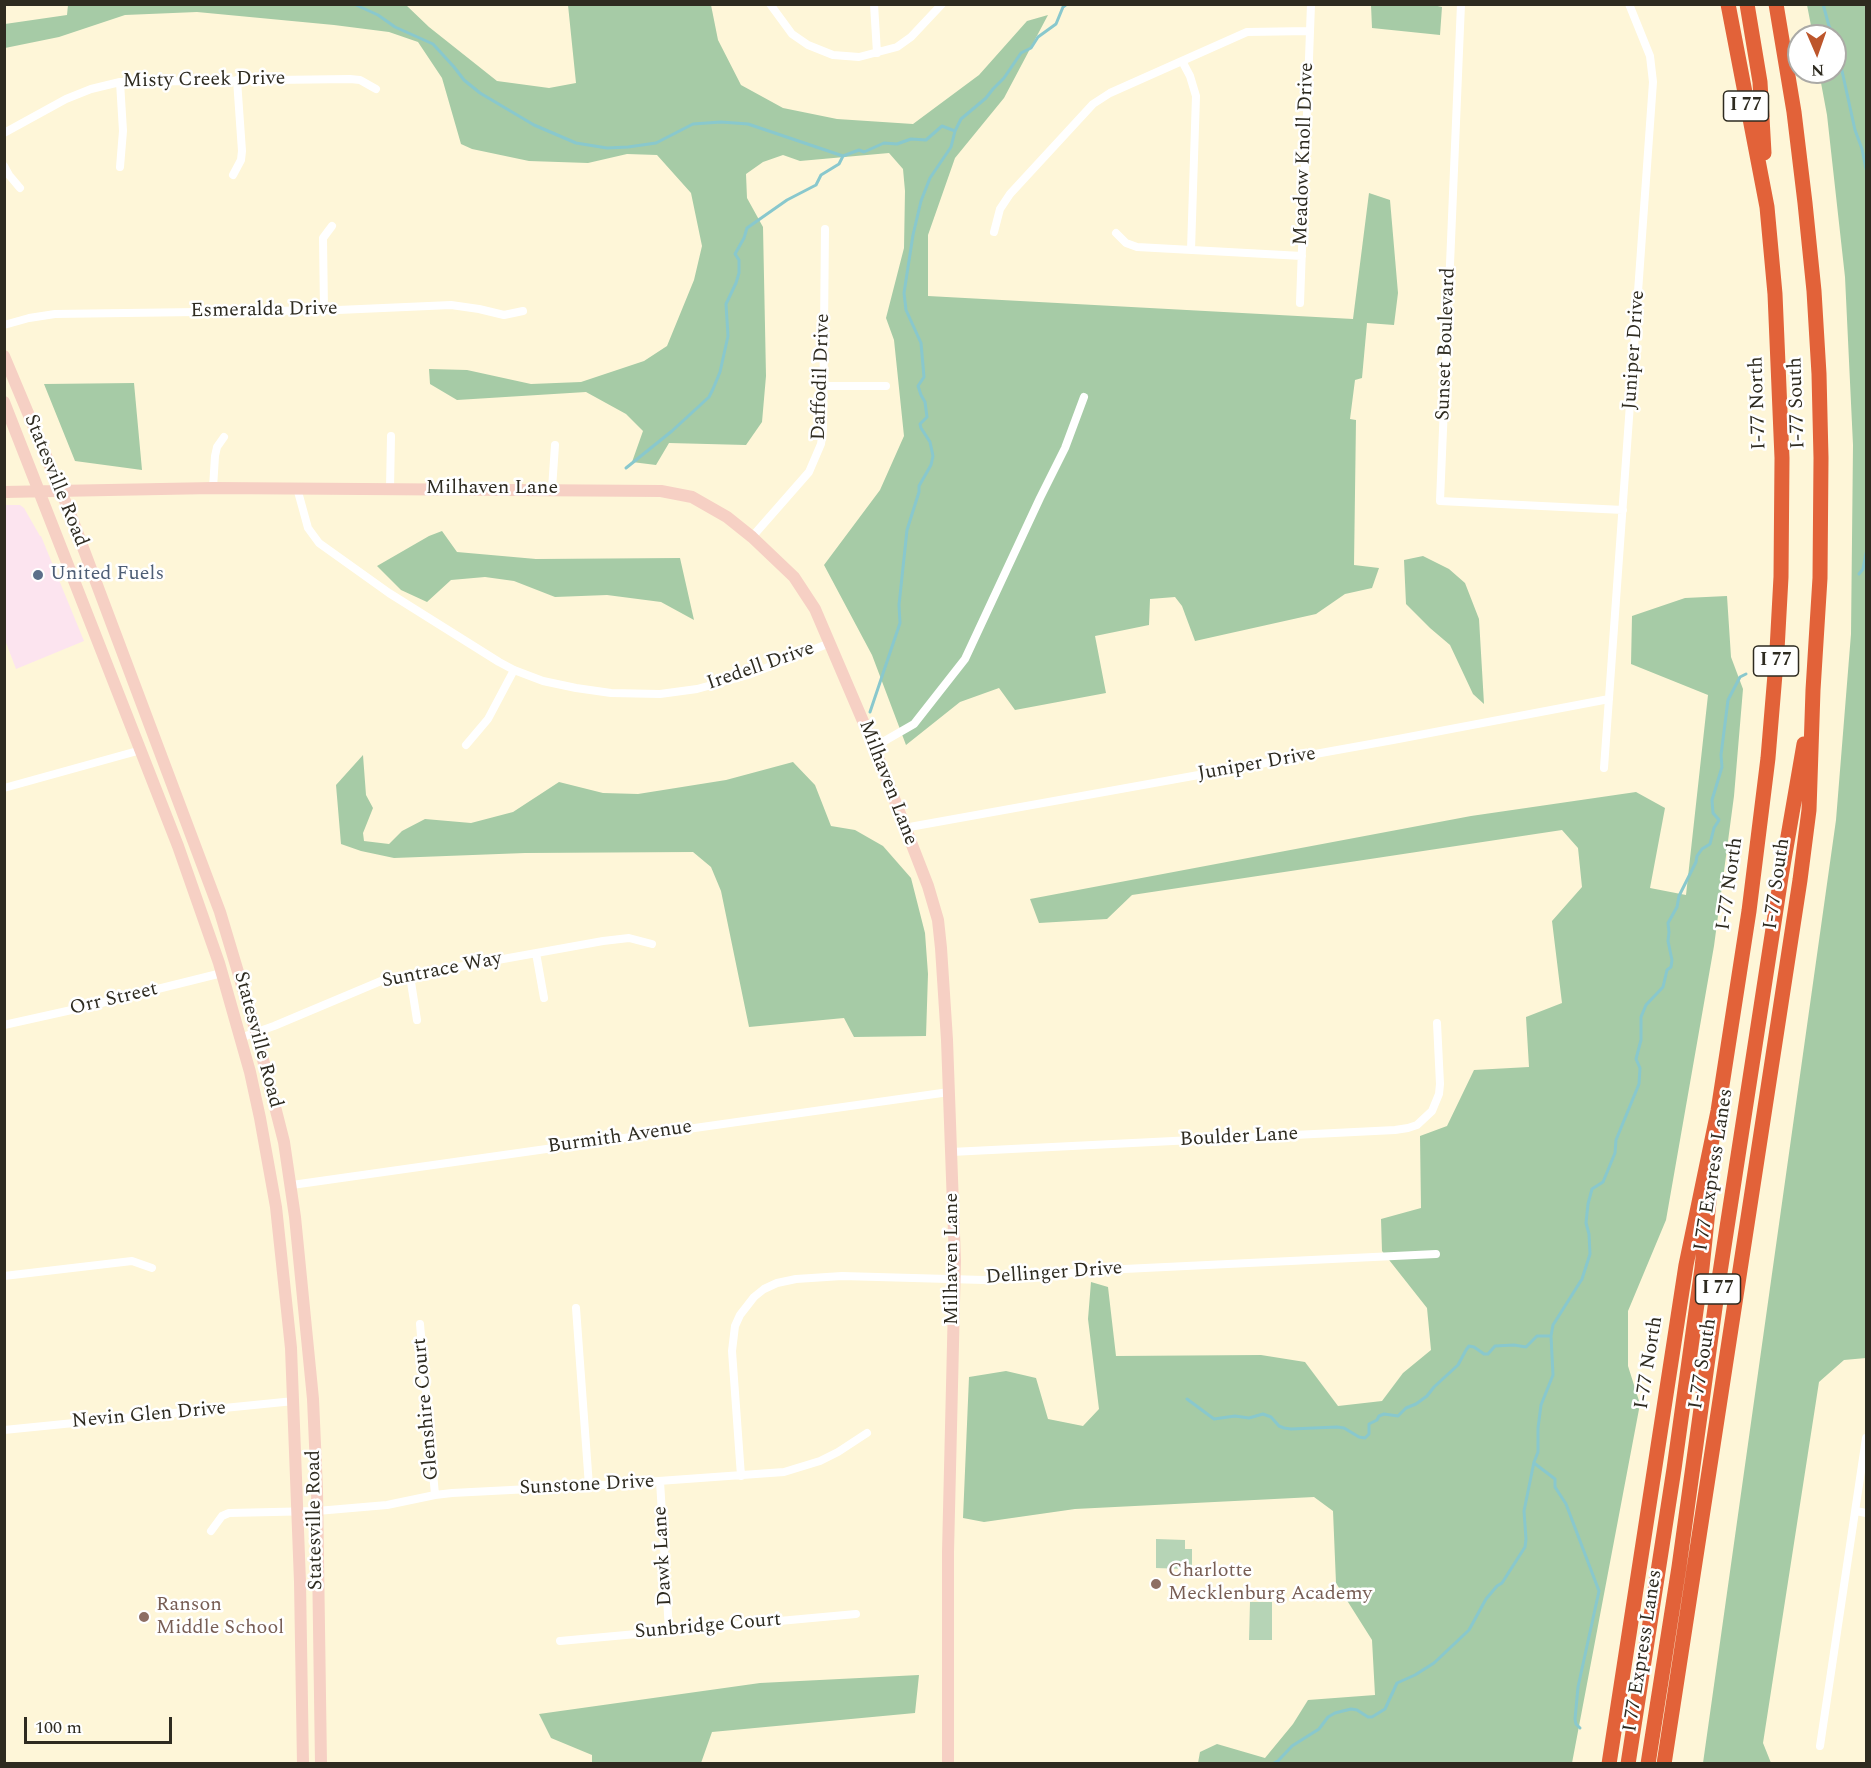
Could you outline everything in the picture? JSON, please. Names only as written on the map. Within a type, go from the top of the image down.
[{"type":"highway","name":"I-77 North","points":[[1609,1764],[1686,1265],[1718,1111],[1760,836],[1777,650],[1782,539],[1781,417],[1775,294],[1767,207],[1728,4]]},
{"type":"highway","name":"I 77","points":[[1747,4],[1760,82],[1767,207]]},
{"type":"highway","name":"I-77 South","points":[[1664,1764],[1805,842],[1811,778],[1821,540],[1821,447],[1817,343],[1801,168],[1776,4]]},
{"type":"highway","name":"I 77 Express Lanes","points":[[1648,1764],[1679,1567],[1719,1280],[1781,877],[1813,690]]},
{"type":"highway","name":"I 77 Express Lanes","points":[[1628,1764],[1702,1268],[1718,1111]]},
{"type":"main road","name":"Statesville Road","points":[[4,356],[60,490],[200,856],[222,919],[256,1032],[281,1132],[292,1185],[313,1400],[321,1764]]},
{"type":"main road","name":"Statesville Road","points":[[4,402],[178,846],[222,973],[260,1118],[276,1207],[289,1326],[294,1401],[303,1764]]},
{"type":"main road","name":"Milhaven Lane","points":[[4,492],[297,488],[635,490],[679,493],[699,500],[726,517],[752,537],[794,577],[815,609],[874,747],[928,886],[938,920],[949,1092],[954,1280],[948,1552],[948,1764]]},
{"type":"street","points":[[770,4],[792,34],[807,45],[833,55],[860,57],[897,47],[912,37],[942,4]]},
{"type":"street","points":[[874,4],[877,53]]},
{"type":"street","name":"Meadow Knoll Drive","points":[[1300,303],[1311,4]]},
{"type":"street","name":"Sunset Boulevard","points":[[1461,4],[1440,501],[1623,510]]},
{"type":"street","name":"Juniper Drive","points":[[1604,768],[1653,82],[1650,56],[1629,4]]},
{"type":"street","points":[[994,232],[1000,209],[1010,194],[1093,104],[1110,93],[1247,32],[1310,32]]},
{"type":"street","points":[[1182,60],[1191,76],[1196,96],[1191,250]]},
{"type":"street","name":"Misty Creek Drive","points":[[4,133],[66,99],[91,89],[120,82],[350,79],[360,80],[376,89]]},
{"type":"street","points":[[233,175],[241,160],[242,151],[237,80]]},
{"type":"street","points":[[120,82],[123,131],[120,167]]},
{"type":"street","points":[[4,166],[20,188]]},
{"type":"street","points":[[324,311],[322,238],[332,226]]},
{"type":"street","name":"Daffodil Drive","points":[[752,537],[813,466],[821,444],[825,229]]},
{"type":"street","points":[[1116,233],[1126,243],[1137,247],[1302,256]]},
{"type":"street","name":"Esmeralda Drive","points":[[4,325],[55,314],[324,311],[450,305],[504,315],[523,311]]},
{"type":"street","points":[[823,386],[886,386]]},
{"type":"street","points":[[874,747],[914,724],[965,659],[1065,448],[1084,397]]},
{"type":"street","points":[[390,489],[391,436]]},
{"type":"street","points":[[213,488],[214,456],[224,437]]},
{"type":"street","points":[[552,489],[555,446]]},
{"type":"street","name":"Iredell Drive","points":[[297,488],[308,528],[319,543],[397,598],[514,670],[543,681],[594,691],[660,694],[717,685],[830,643]]},
{"type":"street","points":[[465,746],[488,719],[514,670]]},
{"type":"street","name":"Juniper Drive","points":[[904,828],[1425,735],[1609,699]]},
{"type":"street","points":[[4,788],[141,750]]},
{"type":"street","name":"Suntrace Way","points":[[240,1038],[370,984],[603,940],[629,938],[652,944]]},
{"type":"street","points":[[536,953],[544,998]]},
{"type":"street","name":"Orr Street","points":[[4,1025],[85,1008],[222,973]]},
{"type":"street","points":[[410,976],[417,1020]]},
{"type":"street","name":"Boulder Lane","points":[[951,1152],[1408,1128],[1417,1125],[1432,1111],[1439,1094],[1437,1023]]},
{"type":"street","name":"Burmith Avenue","points":[[292,1185],[949,1092]]},
{"type":"street","name":"Dellinger Drive","points":[[741,1476],[733,1338],[735,1326],[740,1315],[754,1297],[777,1283],[796,1279],[869,1276],[984,1280],[1147,1267],[1436,1254]]},
{"type":"street","points":[[4,1276],[132,1261],[152,1268]]},
{"type":"street","points":[[576,1308],[589,1486]]},
{"type":"street","name":"Glenshire Court","points":[[420,1323],[435,1495]]},
{"type":"street","name":"Nevin Glen Drive","points":[[4,1430],[294,1401]]},
{"type":"street","name":"Sunstone Drive","points":[[211,1531],[222,1516],[229,1513],[317,1511],[387,1505],[435,1495],[783,1472],[804,1467],[838,1452],[867,1433]]},
{"type":"street","points":[[1820,1746],[1866,1438]]},
{"type":"street","name":"Dawk Lane","points":[[660,1481],[669,1630]]},
{"type":"street","points":[[1856,1511],[1866,1513]]},
{"type":"street","name":"Sunbridge Court","points":[[560,1641],[856,1614]]},
{"type":"shaded area","points":[[5,505],[20,505],[24,508],[41,536],[84,641],[16,669],[5,640]]},
{"type":"green space","points":[[68,5],[406,5],[429,27],[497,81],[549,88],[576,83],[568,5],[711,5],[718,40],[741,85],[783,108],[837,119],[913,124],[979,75],[1027,21],[1048,15],[1004,98],[955,158],[928,235],[928,296],[1353,319],[1369,193],[1390,200],[1398,293],[1394,325],[1367,323],[1362,378],[1355,380],[1350,419],[1356,420],[1354,565],[1379,568],[1372,588],[1345,594],[1316,614],[1195,641],[1182,606],[1175,597],[1150,599],[1149,625],[1095,636],[1106,693],[1015,710],[999,688],[960,702],[906,745],[872,655],[824,565],[880,490],[904,436],[894,340],[886,318],[904,248],[905,191],[903,169],[889,153],[800,161],[783,155],[763,162],[746,174],[747,198],[763,227],[766,376],[762,422],[746,445],[669,443],[656,465],[632,462],[643,431],[626,414],[586,392],[457,400],[430,384],[429,369],[467,370],[531,384],[581,382],[644,361],[667,346],[694,280],[702,246],[691,193],[657,155],[627,154],[588,163],[529,161],[472,149],[461,144],[442,78],[418,42],[389,32],[197,12],[125,15],[59,37],[5,48],[5,24],[67,15]]},
{"type":"green space","points":[[1371,5],[1442,7],[1440,35],[1372,28]]},
{"type":"green space","points":[[1807,5],[1866,5],[1866,1358],[1844,1360],[1819,1382],[1763,1743],[1771,1763],[1703,1763],[1836,820],[1851,634],[1853,445],[1845,277],[1827,115],[1821,84],[1847,84],[1847,24],[1811,24]]},
{"type":"green space","points":[[134,383],[142,470],[75,461],[44,384]]},
{"type":"green space","points":[[442,531],[457,552],[536,559],[680,558],[694,620],[661,602],[607,595],[555,597],[514,581],[485,577],[451,580],[427,602],[401,590],[377,566]]},
{"type":"green space","points":[[1423,556],[1449,569],[1465,583],[1479,619],[1484,704],[1473,694],[1450,645],[1406,604],[1404,560]]},
{"type":"green space","points":[[1727,596],[1731,657],[1743,689],[1734,796],[1714,946],[1666,1220],[1628,1311],[1628,1366],[1640,1404],[1572,1763],[1198,1763],[1200,1752],[1217,1744],[1265,1758],[1293,1724],[1308,1700],[1375,1695],[1372,1640],[1336,1583],[1333,1511],[1314,1497],[1075,1509],[984,1522],[963,1518],[969,1377],[1006,1371],[1036,1378],[1048,1419],[1083,1426],[1099,1409],[1088,1319],[1091,1282],[1108,1287],[1116,1356],[1261,1355],[1305,1362],[1338,1406],[1382,1401],[1403,1373],[1431,1350],[1427,1308],[1382,1251],[1381,1219],[1421,1208],[1420,1136],[1447,1126],[1474,1070],[1529,1067],[1526,1017],[1562,1003],[1552,921],[1582,887],[1578,848],[1562,830],[1132,895],[1107,919],[1039,923],[1030,899],[1471,816],[1636,792],[1665,808],[1650,888],[1686,895],[1708,695],[1631,664],[1632,616],[1685,598]]},
{"type":"green space","points":[[363,755],[366,795],[373,808],[363,833],[364,841],[389,844],[402,831],[425,819],[471,823],[513,812],[559,782],[603,793],[638,794],[726,780],[793,762],[815,785],[831,826],[855,830],[883,846],[911,878],[925,933],[928,974],[926,1036],[854,1037],[844,1018],[749,1027],[721,891],[711,867],[693,852],[525,853],[394,858],[341,844],[336,785]]},
{"type":"green space","points":[[1156,1539],[1185,1540],[1185,1549],[1192,1549],[1192,1565],[1185,1565],[1184,1569],[1156,1568]]},
{"type":"green space","points":[[1250,1602],[1272,1602],[1272,1640],[1249,1640]]},
{"type":"green space","points":[[919,1675],[915,1713],[712,1732],[701,1763],[592,1763],[592,1755],[551,1738],[539,1714],[760,1683]]},
{"type":"waterway","points":[[354,4],[378,15],[395,27],[433,44],[464,80],[480,93],[534,125],[576,143],[607,148],[656,143],[693,124],[721,122],[748,124],[843,156]]},
{"type":"waterway","points":[[870,712],[900,623],[899,605],[907,530],[919,486],[931,465],[933,456],[930,442],[920,424],[927,417],[925,402],[918,386],[924,377],[921,343],[906,310],[904,293],[921,201],[930,178],[951,147],[961,119],[986,98],[1004,78],[1021,53],[1031,48],[1038,37],[1056,24],[1063,7],[1067,4]]},
{"type":"waterway","points":[[1823,4],[1828,24]]},
{"type":"waterway","points":[[1845,84],[1866,169]]},
{"type":"waterway","points":[[626,468],[709,397],[720,372],[728,336],[726,304],[739,273],[739,260],[735,254],[747,228],[787,200],[816,185],[821,175],[839,164],[843,156],[859,150],[864,152],[884,143],[897,144],[911,139],[926,140],[942,126],[955,131]]},
{"type":"waterway","points":[[1859,574],[1863,569],[1866,553]]},
{"type":"waterway","points":[[1272,1764],[1292,1746],[1319,1729],[1328,1717],[1335,1713],[1351,1709],[1372,1717],[1385,1709],[1397,1683],[1434,1663],[1469,1630],[1486,1599],[1502,1583],[1525,1547],[1524,1511],[1538,1452],[1541,1405],[1553,1375],[1551,1336],[1553,1325],[1582,1279],[1590,1254],[1586,1223],[1592,1189],[1603,1182],[1615,1153],[1616,1140],[1639,1084],[1640,1068],[1636,1059],[1641,1040],[1641,1017],[1646,1005],[1663,987],[1667,970],[1671,967],[1668,923],[1677,907],[1679,896],[1697,856],[1710,844],[1714,828],[1719,820],[1713,813],[1712,800],[1722,767],[1721,755],[1728,700],[1740,677],[1746,674]]},
{"type":"waterway","points":[[1187,1399],[1214,1419],[1235,1416],[1249,1418],[1263,1414],[1271,1417],[1284,1428],[1337,1427],[1365,1438],[1369,1434],[1369,1424],[1377,1420],[1379,1416],[1384,1414],[1398,1416],[1406,1408],[1427,1396],[1458,1365],[1469,1346],[1488,1354],[1495,1346],[1526,1347],[1537,1336],[1551,1336]]},
{"type":"waterway","points":[[1534,1463],[1555,1479],[1555,1487],[1566,1504],[1599,1591],[1578,1687],[1575,1719],[1580,1728]]},
{"type":"place","name":"United Fuels","points":[[38,575]]},
{"type":"place","name":"Charlotte Mecklenburg Academy","points":[[1156,1584]]},
{"type":"place","name":"Ranson Middle School","points":[[144,1617]]}]
